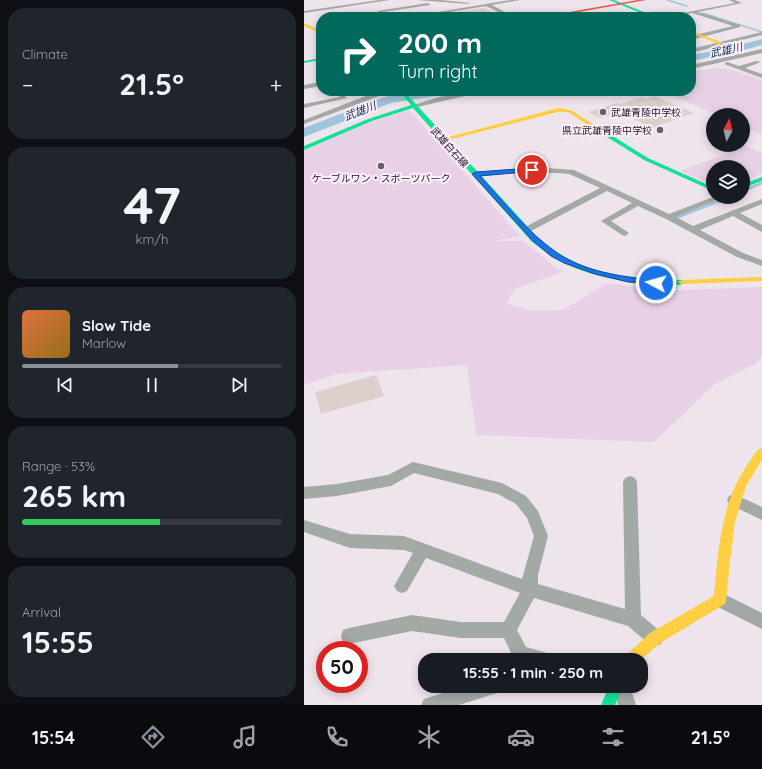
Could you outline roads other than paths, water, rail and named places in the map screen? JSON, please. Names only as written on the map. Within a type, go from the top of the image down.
[{"type":"main road","points":[[611,0],[641,12]]},
{"type":"main road","points":[[576,12],[623,5],[644,0]]},
{"type":"main road","points":[[587,12],[651,0]]},
{"type":"main road","points":[[304,24],[316,30]]},
{"type":"main road","points":[[696,34],[720,43]]},
{"type":"main road","points":[[304,58],[316,56]]},
{"type":"main road","points":[[304,62],[316,60]]},
{"type":"main road","name":"武雄白石線","points":[[405,96],[526,230],[544,247],[567,262],[614,277],[656,283],[762,279]]},
{"type":"main road","points":[[304,148],[370,120],[412,105]]},
{"type":"main road","points":[[444,140],[558,110],[569,111],[646,158],[706,186]]},
{"type":"main road","points":[[750,183],[762,179]]},
{"type":"main road","points":[[639,653],[655,638],[720,600],[725,545],[734,500],[751,465],[762,452]]},
{"type":"main road","points":[[608,705],[613,693]]},
{"type":"street","points":[[304,12],[388,0]]},
{"type":"street","points":[[419,0],[488,5],[502,12]]},
{"type":"street","points":[[442,12],[518,0]]},
{"type":"street","points":[[693,12],[740,3],[731,0]]},
{"type":"street","points":[[380,12],[378,11],[442,2]]},
{"type":"street","points":[[696,13],[745,28]]},
{"type":"street","points":[[696,37],[738,26]]},
{"type":"street","points":[[751,30],[761,33]]},
{"type":"street","points":[[696,49],[761,33]]},
{"type":"street","points":[[696,66],[762,51]]},
{"type":"street","points":[[740,68],[758,62]]},
{"type":"street","points":[[727,64],[762,76]]},
{"type":"street","points":[[304,86],[316,84]]},
{"type":"street","points":[[304,106],[344,98],[342,96]]},
{"type":"street","points":[[304,122],[372,96]]},
{"type":"street","points":[[412,105],[456,96]]},
{"type":"street","points":[[476,174],[520,170],[555,170],[570,172],[669,217],[740,255],[762,263]]},
{"type":"street","points":[[526,230],[607,188]]},
{"type":"street","points":[[692,230],[762,201]]},
{"type":"street","points":[[669,217],[706,202]]},
{"type":"street","points":[[625,233],[604,221],[638,203]]},
{"type":"street","points":[[733,213],[762,229]]},
{"type":"street","points":[[304,493],[337,490],[391,480],[413,468],[466,479],[502,489],[521,500],[533,515],[541,536],[530,575],[530,589],[508,630]]},
{"type":"street","points":[[630,482],[633,619]]},
{"type":"street","points":[[734,500],[762,514]]},
{"type":"street","points":[[304,526],[350,541],[404,543],[530,589],[633,619],[655,638]]},
{"type":"street","points":[[402,586],[422,550]]},
{"type":"street","points":[[720,600],[761,623]]},
{"type":"street","points":[[349,636],[412,623],[461,630],[508,630]]},
{"type":"street","points":[[508,630],[518,653]]},
{"type":"street","points":[[430,705],[470,693]]},
{"type":"street","points":[[623,693],[627,705]]},
{"type":"waterway","points":[[667,0],[687,6]]},
{"type":"waterway","points":[[703,13],[762,32]]},
{"type":"waterway","name":"武雄川","points":[[696,57],[737,49],[762,42]]},
{"type":"waterway","name":"武雄川","points":[[304,133],[388,100],[412,96]]},
{"type":"waterway","points":[[750,188],[762,183]]},
{"type":"waterway","points":[[676,218],[711,204]]},
{"type":"place","name":"武雄青陵中学校","points":[[603,112]]},
{"type":"place","name":"県立武雄青陵中学校","points":[[660,130]]},
{"type":"place","name":"ケーブルワン・スポーツパーク","points":[[381,166]]}]
